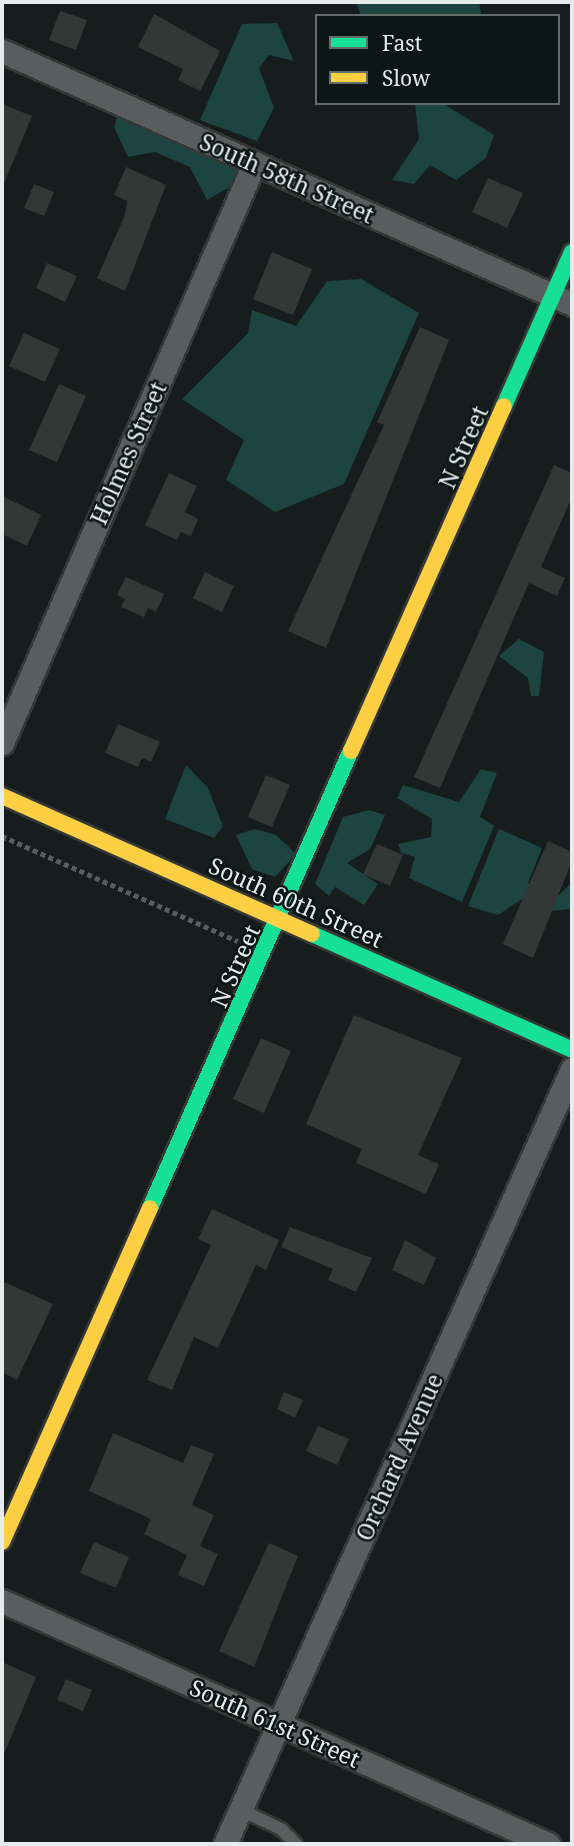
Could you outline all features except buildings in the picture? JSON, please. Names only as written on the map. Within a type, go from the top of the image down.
[{"type":"street","name":"South 58th Street","points":[[2,51],[563,300]]},
{"type":"street","name":"Holmes Street","points":[[2,743],[254,164]]},
{"type":"street","name":"N Street","points":[[2,1542],[280,920],[563,300],[572,252]]},
{"type":"street","name":"South 60th Street","points":[[2,796],[572,1050]]},
{"type":"street","name":"Orchard Avenue","points":[[225,1844],[572,1069]]},
{"type":"street","name":"South 61st Street","points":[[2,1601],[548,1844]]},
{"type":"lane","points":[[241,1810],[281,1829],[296,1844]]},
{"type":"path","points":[[2,836],[266,953]]},
{"type":"shaded area","points":[[356,2],[479,2],[481,14],[360,14]]},
{"type":"shaded area","points":[[277,23],[294,61],[269,55],[259,68],[274,108],[257,141],[200,120],[242,24]]},
{"type":"shaded area","points":[[415,105],[445,105],[494,135],[486,158],[456,180],[430,165],[414,184],[392,180],[419,139]]},
{"type":"shaded area","points":[[121,107],[237,158],[239,182],[207,200],[190,167],[155,152],[128,157],[114,127]]},
{"type":"shaded area","points":[[361,279],[419,313],[344,484],[275,512],[226,480],[244,440],[182,399],[248,333],[252,310],[296,326],[327,281]]},
{"type":"shaded area","points":[[519,639],[544,652],[539,696],[531,696],[528,678],[499,656]]},
{"type":"shaded area","points":[[186,765],[208,788],[223,826],[214,838],[165,819]]},
{"type":"shaded area","points":[[481,769],[497,773],[480,817],[494,826],[462,902],[409,878],[415,857],[401,853],[398,844],[431,837],[432,819],[397,798],[403,785],[459,802]]},
{"type":"shaded area","points":[[369,810],[385,815],[370,849],[347,863],[378,884],[364,905],[335,887],[329,896],[315,884],[343,817]]},
{"type":"shaded area","points":[[255,829],[276,835],[296,854],[275,877],[252,869],[236,835]]},
{"type":"shaded area","points":[[499,829],[542,848],[528,883],[559,895],[572,882],[572,909],[551,911],[522,899],[498,915],[468,906]]},
{"type":"traffic: fast","points":[[504,406],[572,252]]},
{"type":"traffic: fast","points":[[150,1208],[351,751]]},
{"type":"traffic: fast","points":[[312,934],[572,1050]]},
{"type":"traffic: slow","points":[[351,751],[504,406]]},
{"type":"traffic: slow","points":[[2,796],[312,934]]},
{"type":"traffic: slow","points":[[2,1542],[150,1208]]}]
